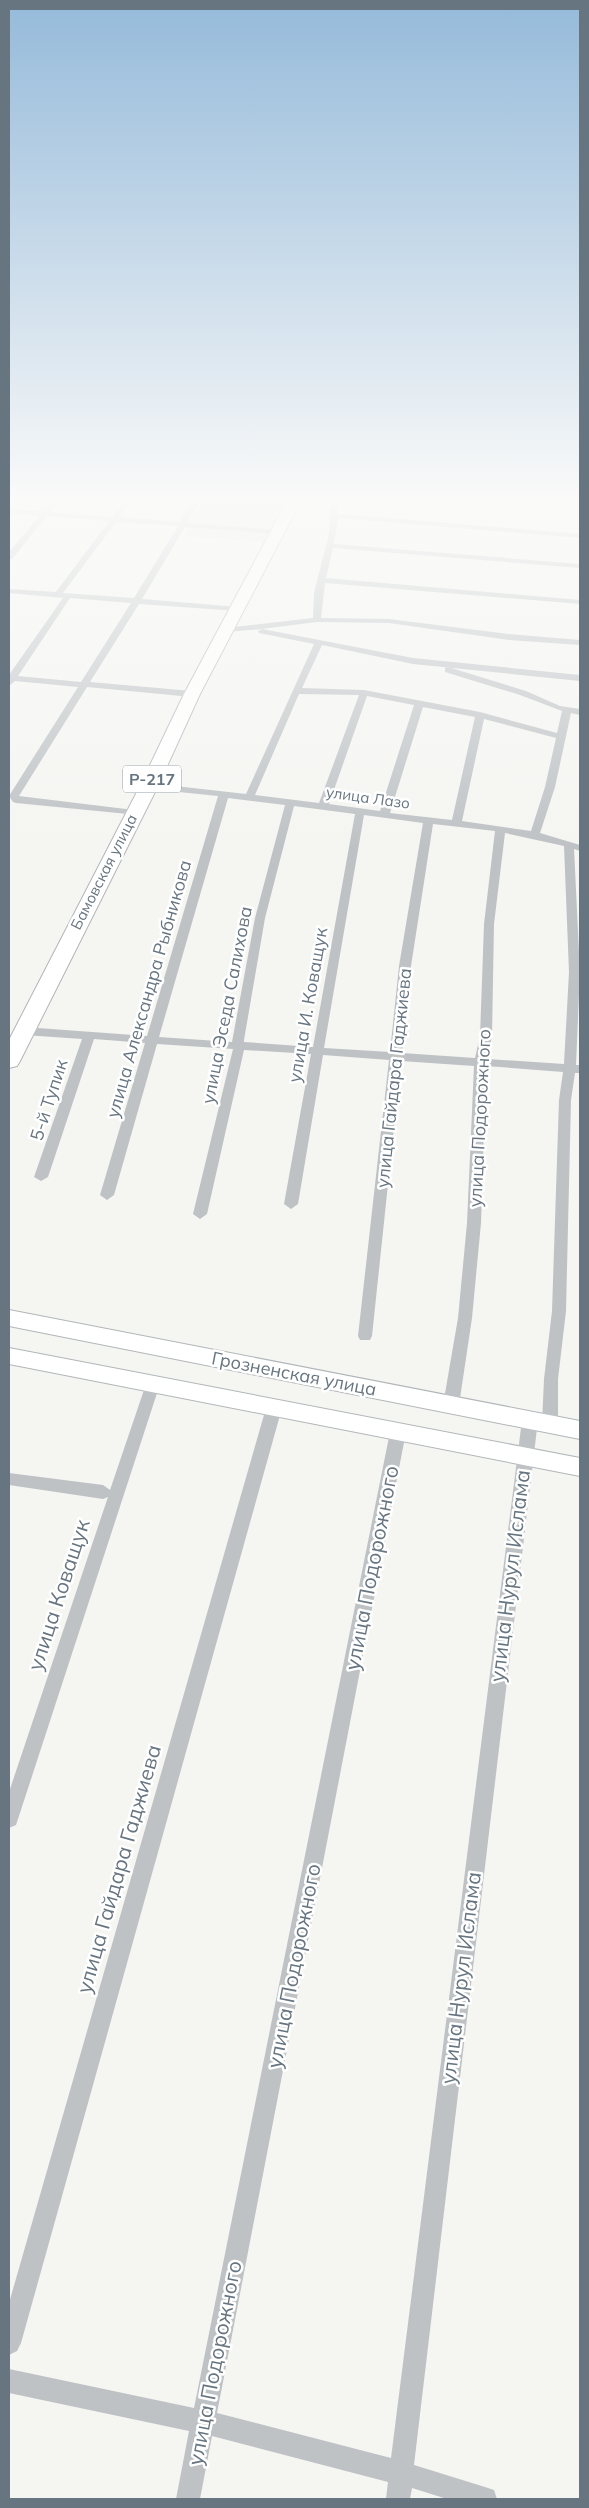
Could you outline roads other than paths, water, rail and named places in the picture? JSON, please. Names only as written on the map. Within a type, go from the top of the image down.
[{"type":"highway","name":"Бамовская улица","points":[[9,1061],[149,786],[192,694],[235,614]]},
{"type":"street","points":[[10,680],[56,614]]},
{"type":"street","points":[[128,614],[14,796],[16,800],[134,813]]},
{"type":"street","points":[[317,620],[318,614]]},
{"type":"street","points":[[226,630],[317,620],[389,621],[509,637],[580,643]]},
{"type":"street","points":[[248,628],[413,661],[497,685],[567,710],[580,712]]},
{"type":"street","points":[[249,797],[318,641]]},
{"type":"street","points":[[413,661],[580,678]]},
{"type":"street","points":[[10,680],[192,694]]},
{"type":"street","points":[[298,688],[364,693],[480,716],[562,737]]},
{"type":"street","points":[[323,807],[364,693]]},
{"type":"street","points":[[384,815],[419,704]]},
{"type":"street","points":[[534,836],[550,788],[567,710]]},
{"type":"street","points":[[456,825],[480,716]]},
{"type":"street","name":"улица Лазо","points":[[149,786],[224,793],[500,830],[558,839],[580,848]]},
{"type":"street","name":"улица Александра Рыбникова","points":[[107,1195],[224,793]]},
{"type":"street","name":"улица Эседа Салихова","points":[[200,1214],[239,1047],[238,1040],[260,918],[290,803]]},
{"type":"street","name":"улица И. Коващук","points":[[290,1204],[360,812]]},
{"type":"street","name":"улица Гайдара Гаджиева","points":[[365,1336],[397,1056],[405,966],[428,821]]},
{"type":"street","name":"улица Подорожного","points":[[451,1405],[465,1318],[474,1223],[480,1062],[486,1036],[489,924],[500,830]]},
{"type":"street","points":[[540,1422],[551,1379],[559,1311],[565,1100],[576,1069],[574,947],[569,844]]},
{"type":"street","points":[[24,1031],[90,1034],[239,1047],[576,1069]]},
{"type":"street","name":"5-й Тупик","points":[[41,1177],[90,1034]]},
{"type":"street","name":"Грозненская улица","points":[[9,1318],[580,1430]]},
{"type":"street","name":"Грозненская улица","points":[[9,1356],[580,1467]]},
{"type":"street","name":"улица Коващук","points":[[9,1819],[153,1384]]},
{"type":"street","name":"улица Гайдара Гаджиева","points":[[9,2343],[274,1408]]},
{"type":"street","name":"улица Нурул Ислама","points":[[398,2499],[524,1456],[540,1422]]},
{"type":"street","name":"улица Подорожного","points":[[188,2499],[398,1432]]},
{"type":"street","points":[[9,1479],[103,1492]]},
{"type":"street","points":[[9,2381],[204,2422],[402,2473],[485,2499]]}]
